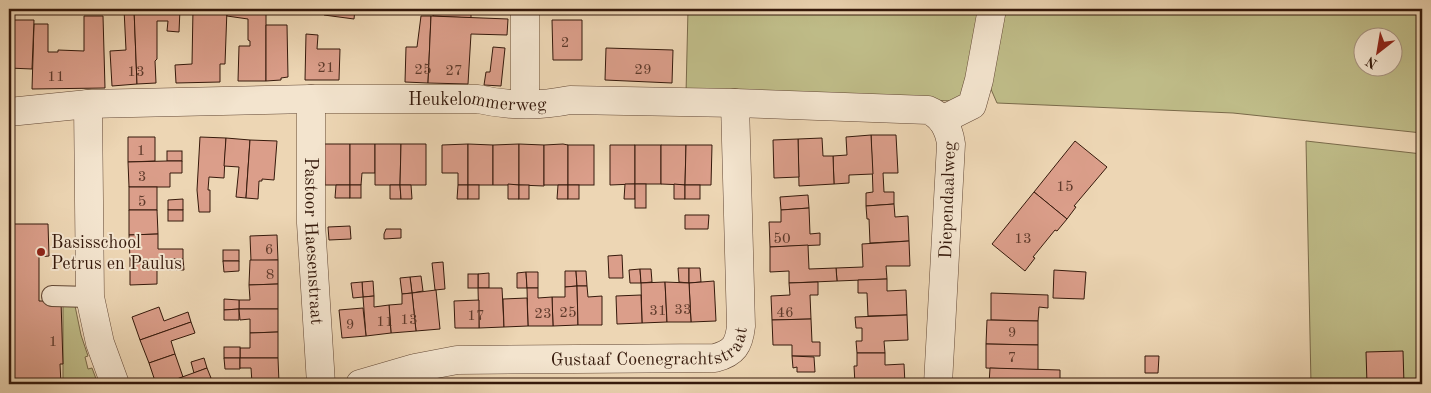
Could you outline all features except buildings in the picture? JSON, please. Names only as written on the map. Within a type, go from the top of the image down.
[{"type":"street","points":[[525,9],[525,104]]},
{"type":"street","name":"Diependaalweg","points":[[938,384],[951,144],[949,130],[942,120],[972,105],[979,80],[992,9]]},
{"type":"street","name":"Heukelommerweg","points":[[9,112],[88,104],[311,99],[478,99],[498,103],[525,104],[549,104],[570,100],[735,103],[923,110],[933,112],[942,120]]},
{"type":"street","name":"Pastoor Haesenstraat","points":[[311,99],[311,223],[321,384]]},
{"type":"street","name":"Gustaaf Coenegrachtstraat","points":[[360,384],[415,368],[457,360],[715,358],[724,355],[734,348],[740,339],[741,326],[735,103]]},
{"type":"street","points":[[88,104],[90,297],[100,343],[115,384]]},
{"type":"street","points":[[52,296],[90,297]]},
{"type":"shaded area","points":[[688,9],[984,9],[967,89],[957,101],[686,94]]},
{"type":"shaded area","points":[[1003,9],[1422,9],[1422,133],[1233,113],[997,103],[990,87]]},
{"type":"shaded area","points":[[1306,141],[1422,154],[1422,384],[1311,384]]},
{"type":"shaded area","points":[[63,301],[74,301],[81,335],[88,356],[85,357],[88,369],[92,368],[98,384],[63,384]]},
{"type":"place","name":"Basisschool Petrus en Paulus","points":[[41,252]]}]
